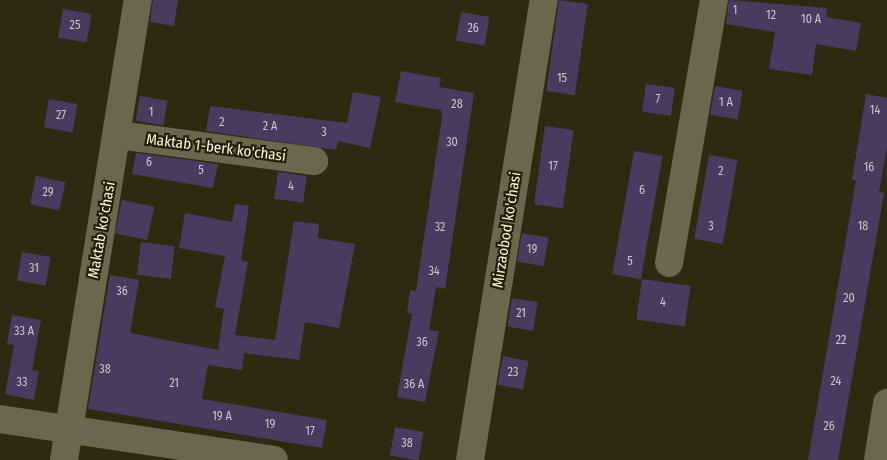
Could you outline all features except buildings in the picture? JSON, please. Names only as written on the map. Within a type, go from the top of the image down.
[{"type":"street","name":"Maktab ko'chasi","points":[[64,460],[118,135],[138,0]]},
{"type":"street","name":"Mirzaobod ko'chasi","points":[[470,460],[544,0]]},
{"type":"street","points":[[669,264],[714,0]]},
{"type":"street","name":"Maktab 1-berk ko'chasi","points":[[118,135],[314,161]]},
{"type":"street","points":[[878,460],[887,403]]},
{"type":"street","points":[[0,419],[274,460]]}]
